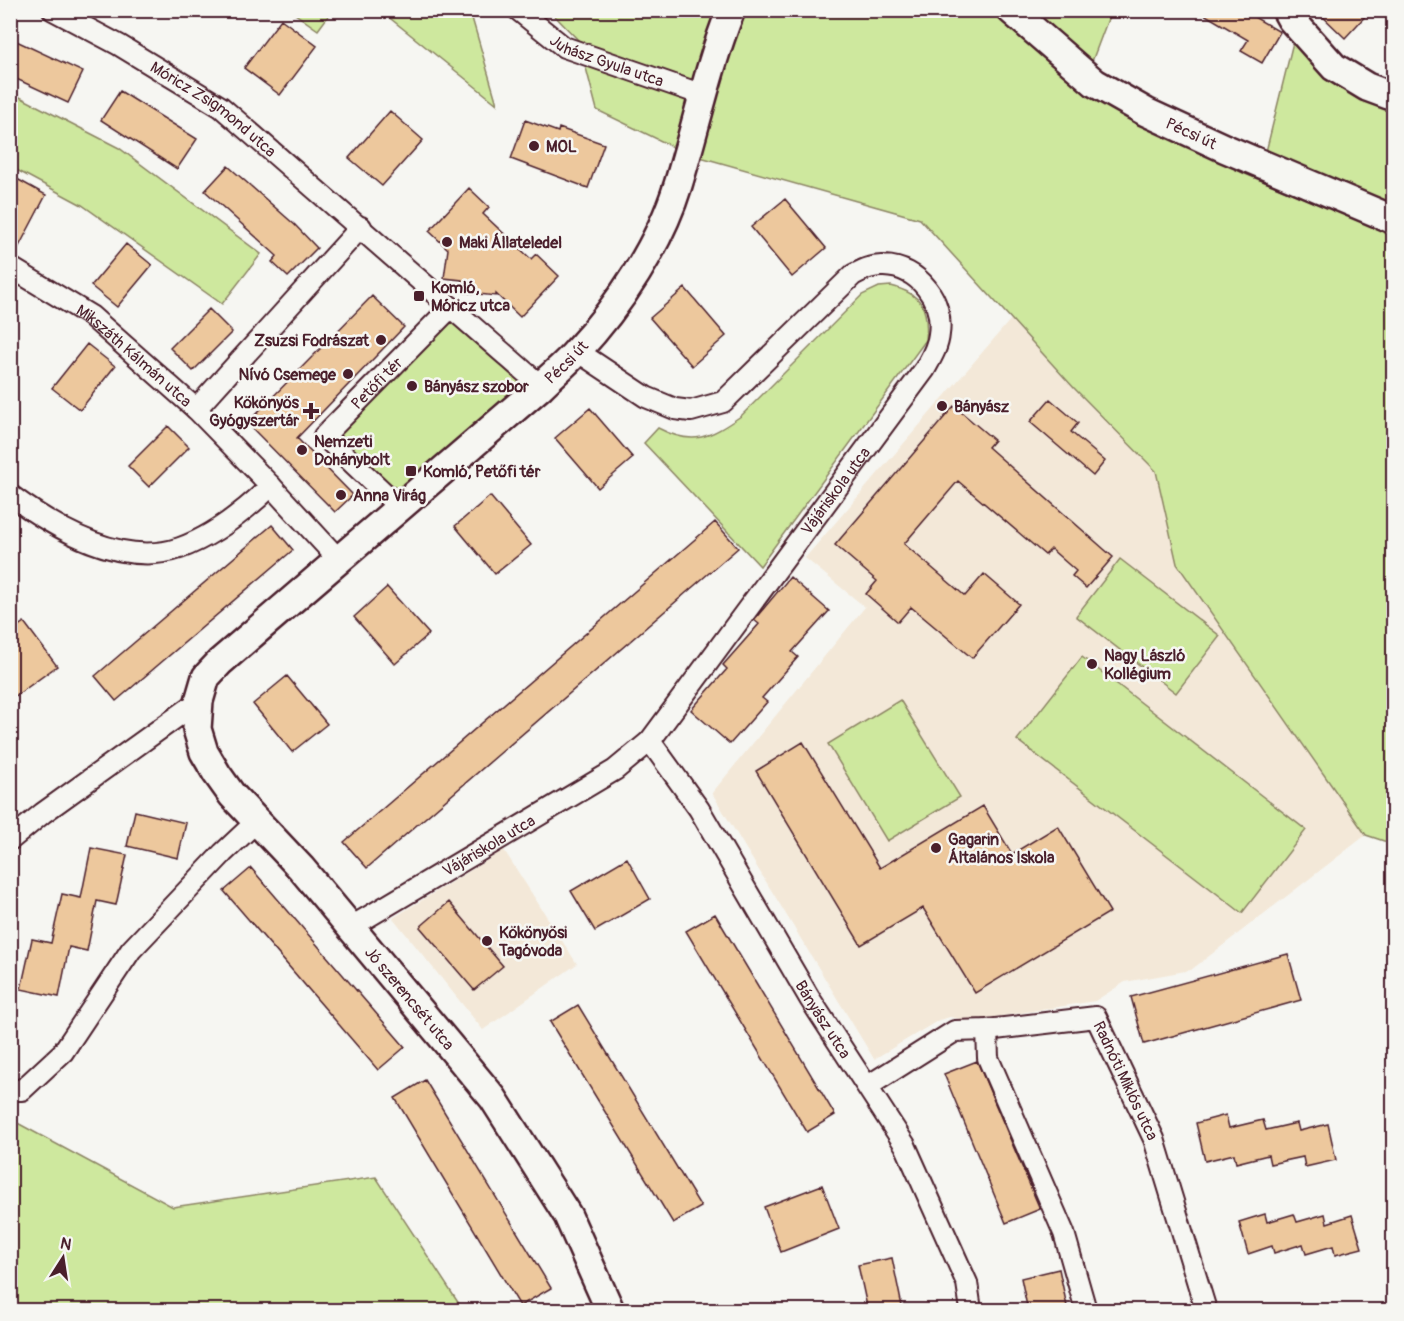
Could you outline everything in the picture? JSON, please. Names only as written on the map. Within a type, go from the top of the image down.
[{"type":"main road","name":"Pécsi út","points":[[199,700],[206,678],[220,662],[541,386],[577,351],[617,303],[650,249],[668,213],[731,10]]},
{"type":"main road","name":"Pécsi út","points":[[1011,10],[1095,83],[1146,112],[1224,148],[1394,220]]},
{"type":"main road","points":[[1282,13],[1334,67],[1367,87],[1394,97]]},
{"type":"main road","name":"Jó szerencsét utca","points":[[199,700],[197,729],[204,752],[217,774],[232,795],[301,868],[481,1083],[513,1128],[568,1216],[610,1311]]},
{"type":"street","name":"Móricz Zsigmond utca","points":[[53,10],[119,45],[221,107],[541,386]]},
{"type":"street","name":"Juhász Gyula utca","points":[[518,10],[564,47],[703,95]]},
{"type":"street","points":[[196,409],[361,227]]},
{"type":"street","name":"Vájáriskola utca","points":[[351,927],[615,770],[650,741],[925,369],[934,353],[940,333],[937,303],[926,287],[912,274],[902,269],[884,266],[867,268],[853,276],[723,402],[691,411],[675,409],[646,397],[577,351]]},
{"type":"street","name":"Mikszáth Kálmán utca","points":[[10,267],[91,316],[196,409],[339,560]]},
{"type":"street","name":"Petőfi tér","points":[[399,507],[324,436],[452,307]]},
{"type":"street","points":[[10,495],[65,530],[90,542],[130,552],[147,553],[179,548],[201,538],[233,519],[271,486]]},
{"type":"street","points":[[10,840],[43,813],[199,700]]},
{"type":"street","name":"Bányász utca","points":[[650,741],[699,809],[810,999],[905,1144],[967,1283],[971,1311]]},
{"type":"street","points":[[10,1090],[22,1090],[63,1052],[131,950],[257,821]]},
{"type":"street","name":"Radnóti Miklós utca","points":[[868,1086],[955,1030],[987,1030],[1096,1017],[1154,1138],[1206,1311]]},
{"type":"street","points":[[987,1030],[988,1058],[1065,1233],[1086,1311]]},
{"type":"shaded area","points":[[1011,319],[1074,388],[1156,471],[1177,564],[1366,835],[1191,970],[1125,982],[1095,1001],[970,1021],[950,1017],[939,1020],[874,1059],[712,793],[865,607],[805,558]]},
{"type":"shaded area","name":"Kökönyösi Tagóvoda","points":[[504,850],[577,964],[483,1030],[393,918]]},
{"type":"green space","points":[[291,11],[332,11],[318,30]]},
{"type":"green space","points":[[381,11],[470,11],[497,104]]},
{"type":"green space","points":[[550,11],[1111,11],[1082,88],[1145,124],[1243,173],[1393,235],[1393,844],[1366,835],[1177,564],[1156,471],[1074,388],[920,219],[686,153],[597,110],[579,41]]},
{"type":"green space","points":[[1297,26],[1393,97],[1393,210],[1263,164]]},
{"type":"green space","points":[[10,92],[119,148],[261,254],[222,304],[82,205],[11,167]]},
{"type":"green space","points":[[891,286],[910,293],[921,304],[926,319],[926,340],[760,566],[644,443],[658,428],[671,434],[692,438],[711,434],[730,423],[741,416],[862,295],[879,287]]},
{"type":"green space","points":[[451,307],[541,386],[399,507],[324,436]]},
{"type":"green space","points":[[1120,559],[1220,636],[1176,693],[1076,616]]},
{"type":"green space","points":[[1082,657],[1306,830],[1242,913],[1017,740]]},
{"type":"green space","points":[[900,700],[960,797],[887,841],[828,744]]},
{"type":"green space","points":[[10,1119],[173,1207],[376,1177],[463,1310],[11,1310]]},
{"type":"building","points":[[1197,10],[1242,10],[1280,32],[1262,63],[1241,51],[1248,40]]},
{"type":"building","points":[[1316,10],[1371,10],[1345,38]]},
{"type":"building","points":[[281,19],[317,46],[280,95],[244,68]]},
{"type":"building","points":[[10,38],[83,72],[68,103],[10,76]]},
{"type":"building","points":[[120,91],[197,139],[177,169],[101,120]]},
{"type":"building","points":[[390,111],[423,140],[382,186],[349,158]]},
{"type":"building","points":[[525,120],[558,132],[559,128],[604,144],[588,188],[511,159]]},
{"type":"building","points":[[228,166],[295,225],[317,248],[288,277],[272,262],[277,256],[205,191]]},
{"type":"building","points":[[17,179],[46,195],[14,256],[10,255],[10,192]]},
{"type":"building","points":[[469,188],[489,207],[483,214],[531,259],[536,254],[559,276],[520,317],[496,294],[496,296],[461,292],[462,280],[444,278],[448,249],[429,231]]},
{"type":"building","points":[[785,199],[826,248],[792,277],[751,227]]},
{"type":"building","points":[[126,244],[152,265],[117,307],[91,286]]},
{"type":"building","points":[[685,288],[726,336],[692,366],[650,318]]},
{"type":"building","points":[[372,296],[404,327],[297,438],[353,495],[335,512],[247,423]]},
{"type":"building","points":[[209,309],[232,332],[193,371],[170,348]]},
{"type":"building","points":[[87,344],[115,366],[80,410],[52,388]]},
{"type":"building","points":[[1050,399],[1078,423],[1071,432],[1105,461],[1093,476],[1030,422]]},
{"type":"building","points":[[954,406],[994,440],[988,447],[1113,557],[1086,588],[1072,576],[1076,571],[1051,549],[1045,555],[958,481],[904,544],[965,596],[984,574],[1019,604],[972,658],[911,607],[898,622],[866,594],[877,581],[835,545]]},
{"type":"building","points":[[590,408],[633,458],[598,488],[555,438]]},
{"type":"building","points":[[168,426],[189,447],[149,487],[128,466]]},
{"type":"building","points":[[490,496],[531,545],[495,574],[455,526]]},
{"type":"building","points":[[715,522],[738,548],[367,868],[344,842]]},
{"type":"building","points":[[272,525],[293,550],[116,701],[95,676]]},
{"type":"building","points":[[790,577],[829,611],[792,652],[798,657],[762,698],[767,702],[730,744],[691,710],[727,669],[723,665],[759,624],[754,620]]},
{"type":"building","points":[[387,587],[429,634],[395,664],[354,617]]},
{"type":"building","points":[[24,622],[57,666],[10,700],[10,632]]},
{"type":"building","points":[[287,676],[327,724],[292,752],[253,704]]},
{"type":"building","points":[[803,742],[880,868],[983,806],[1012,854],[1058,826],[1110,912],[975,993],[923,908],[861,945],[756,771]]},
{"type":"building","points":[[135,811],[186,823],[178,858],[127,846]]},
{"type":"building","points":[[91,848],[127,855],[116,905],[97,901],[87,951],[69,947],[59,997],[21,989],[32,939],[51,943],[62,894],[81,898]]},
{"type":"building","points":[[627,858],[650,899],[595,931],[571,891]]},
{"type":"building","points":[[251,868],[405,1047],[378,1070],[224,891]]},
{"type":"building","points":[[449,902],[503,966],[474,990],[420,927]]},
{"type":"building","points":[[715,914],[835,1115],[807,1132],[686,931]]},
{"type":"building","points":[[1288,954],[1301,1000],[1144,1044],[1131,997]]},
{"type":"building","points":[[578,1005],[701,1207],[673,1223],[550,1022]]},
{"type":"building","points":[[977,1061],[1040,1209],[1006,1223],[944,1074]]},
{"type":"building","points":[[425,1080],[551,1288],[520,1306],[395,1098]]},
{"type":"building","points":[[1226,1115],[1229,1128],[1263,1120],[1266,1130],[1297,1123],[1299,1131],[1328,1124],[1336,1160],[1305,1167],[1303,1157],[1270,1164],[1268,1155],[1236,1163],[1234,1154],[1205,1161],[1196,1123]]},
{"type":"building","points":[[822,1185],[839,1229],[781,1252],[764,1207]]},
{"type":"building","points":[[1265,1214],[1267,1222],[1294,1214],[1297,1222],[1325,1214],[1327,1223],[1352,1215],[1362,1248],[1335,1255],[1333,1246],[1306,1254],[1303,1244],[1274,1253],[1272,1246],[1248,1254],[1239,1222]]},
{"type":"building","points":[[892,1258],[903,1311],[868,1311],[858,1265]]},
{"type":"building","points":[[1059,1269],[1068,1311],[1028,1311],[1021,1278]]},
{"type":"place","name":"MOL","points":[[534,146]]},
{"type":"place","name":"Maki Állateledel","points":[[447,242]]},
{"type":"place","name":"Komló, Móricz utca","points":[[419,296]]},
{"type":"place","name":"Zsuzsi Fodrászat","points":[[381,340]]},
{"type":"place","name":"Nívó Csemege","points":[[348,374]]},
{"type":"place","name":"Bányász szobor","points":[[412,386]]},
{"type":"place","name":"Bányász","points":[[942,406]]},
{"type":"place","name":"Kökönyös Gyógyszertár","points":[[311,411]]},
{"type":"place","name":"Nemzeti Dohánybolt","points":[[302,450]]},
{"type":"place","name":"Komló, Petőfi tér","points":[[411,471]]},
{"type":"place","name":"Anna Virág","points":[[341,495]]},
{"type":"place","name":"Nagy László Kollégium","points":[[1092,664]]},
{"type":"place","name":"Gagarin Általános Iskola","points":[[936,848]]},
{"type":"place","name":"Kökönyösi Tagóvoda","points":[[487,941]]}]
